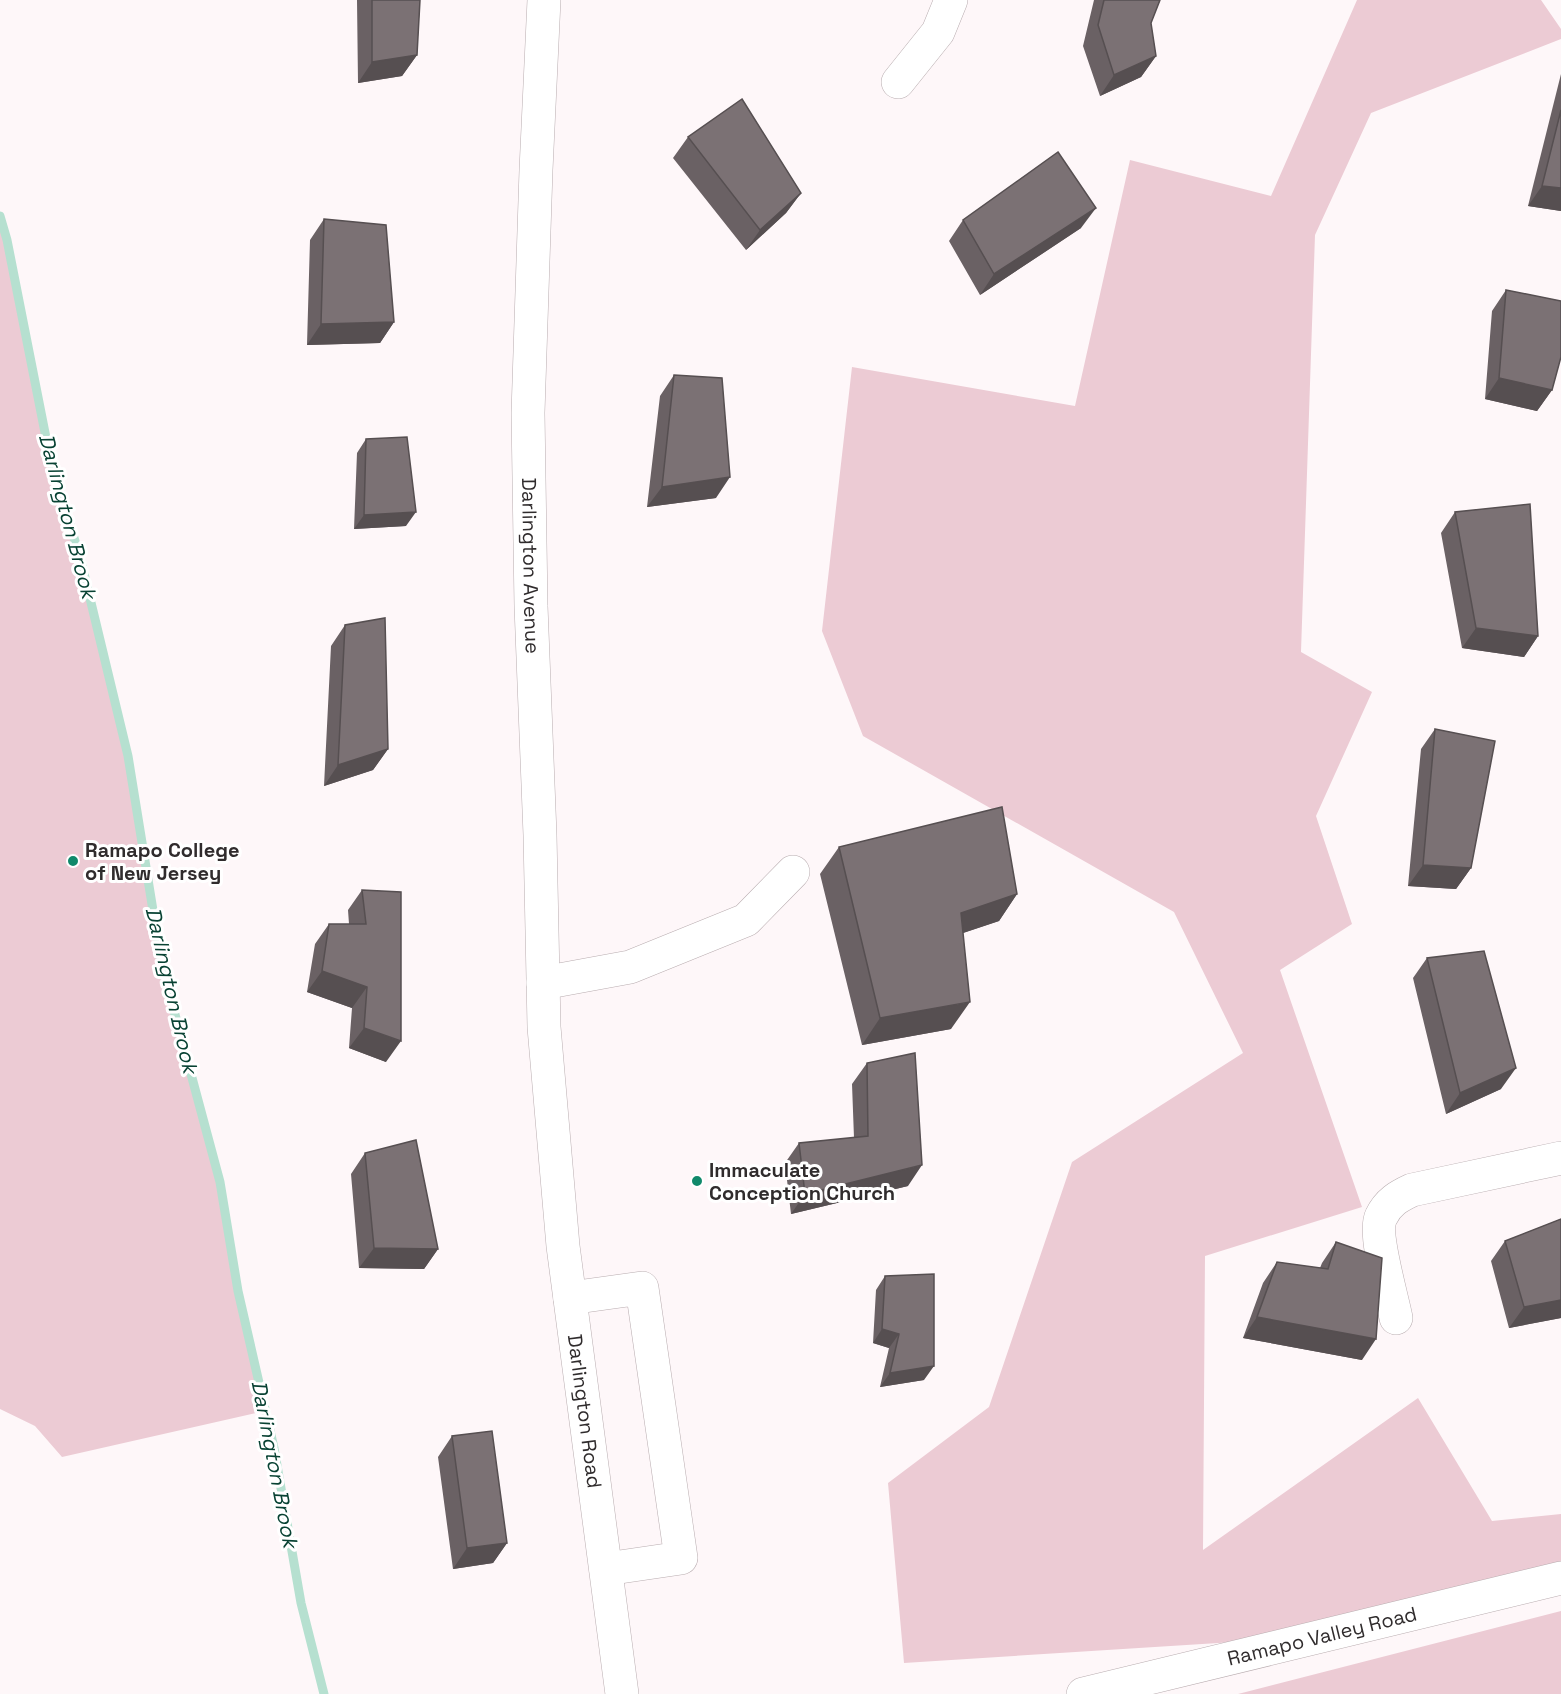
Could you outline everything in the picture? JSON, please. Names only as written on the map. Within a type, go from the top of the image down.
[{"type":"main road","name":"Darlington Avenue","points":[[544,0],[528,413],[544,1027],[553,1130]]},
{"type":"main road","points":[[898,82],[938,32],[951,0]]},
{"type":"main road","points":[[543,983],[630,967],[746,920],[793,872]]},
{"type":"main road","name":"Darlington Road","points":[[553,1130],[570,1299],[622,1694]]},
{"type":"main road","points":[[1396,1318],[1379,1233],[1380,1219],[1387,1206],[1397,1197],[1412,1190],[1561,1158]]},
{"type":"main road","points":[[570,1299],[642,1288],[681,1558],[606,1569]]},
{"type":"main road","name":"Ramapo Valley Road","points":[[1083,1694],[1561,1578]]},
{"type":"shaded area","points":[[1357,0],[1541,0],[1561,29],[1561,39],[1371,113],[1315,235],[1301,652],[1372,692],[1316,816],[1352,924],[1280,970],[1362,1207],[1205,1256],[1203,1550],[1418,1398],[1492,1521],[1561,1514],[1561,1562],[1234,1642],[904,1663],[888,1483],[989,1407],[1072,1162],[1243,1053],[1174,912],[863,736],[822,631],[852,367],[1075,406],[1130,160],[1271,196]]},
{"type":"shaded area","name":"Ramapo College of New Jersey","points":[[0,216],[7,240],[50,458],[81,561],[128,756],[162,966],[220,1182],[238,1291],[265,1411],[62,1457],[35,1426],[0,1409]]},
{"type":"shaded area","points":[[1561,1611],[1561,1694],[1238,1694]]},
{"type":"building","points":[[372,0],[420,0],[417,55],[372,62]]},
{"type":"building","points":[[1104,0],[1160,0],[1151,23],[1156,56],[1114,75],[1098,25]]},
{"type":"building","points":[[742,99],[801,193],[760,230],[688,137]]},
{"type":"building","points":[[1561,110],[1561,188],[1542,186]]},
{"type":"building","points":[[1058,152],[1096,208],[994,274],[963,220]]},
{"type":"building","points":[[324,219],[386,225],[394,322],[321,324]]},
{"type":"building","points":[[1506,290],[1561,301],[1561,357],[1552,390],[1499,378]]},
{"type":"building","points":[[674,375],[722,378],[730,477],[662,487]]},
{"type":"building","points":[[407,437],[416,512],[364,515],[366,439]]},
{"type":"building","points":[[1530,504],[1538,636],[1476,628],[1455,512]]},
{"type":"building","points":[[385,618],[388,749],[338,765],[345,625]]},
{"type":"building","points":[[1435,729],[1495,741],[1471,868],[1423,865]]},
{"type":"building","points":[[1002,807],[1017,894],[961,913],[970,1002],[880,1018],[839,847]]},
{"type":"building","points":[[362,890],[401,892],[401,1041],[364,1028],[367,987],[322,971],[329,924],[366,924]]},
{"type":"building","points":[[1484,951],[1516,1068],[1460,1093],[1427,958]]},
{"type":"building","points":[[915,1053],[922,1165],[805,1194],[799,1143],[868,1136],[867,1063]]},
{"type":"building","points":[[416,1140],[438,1249],[374,1248],[365,1153]]},
{"type":"building","points":[[1561,1219],[1561,1300],[1524,1307],[1505,1241]]},
{"type":"building","points":[[1336,1242],[1382,1258],[1376,1339],[1257,1317],[1277,1262],[1328,1269]]},
{"type":"building","points":[[934,1274],[934,1366],[890,1373],[899,1334],[882,1329],[885,1276]]},
{"type":"building","points":[[492,1431],[507,1543],[467,1548],[452,1436]]},
{"type":"waterway","name":"Darlington Brook","points":[[0,216],[7,240],[50,458],[81,561],[128,756],[162,966],[220,1182],[238,1291],[274,1448],[301,1603],[324,1694]]},
{"type":"place","name":"Ramapo College of New Jersey","points":[[73,861]]},
{"type":"place","name":"Immaculate Conception Church","points":[[697,1181]]}]
